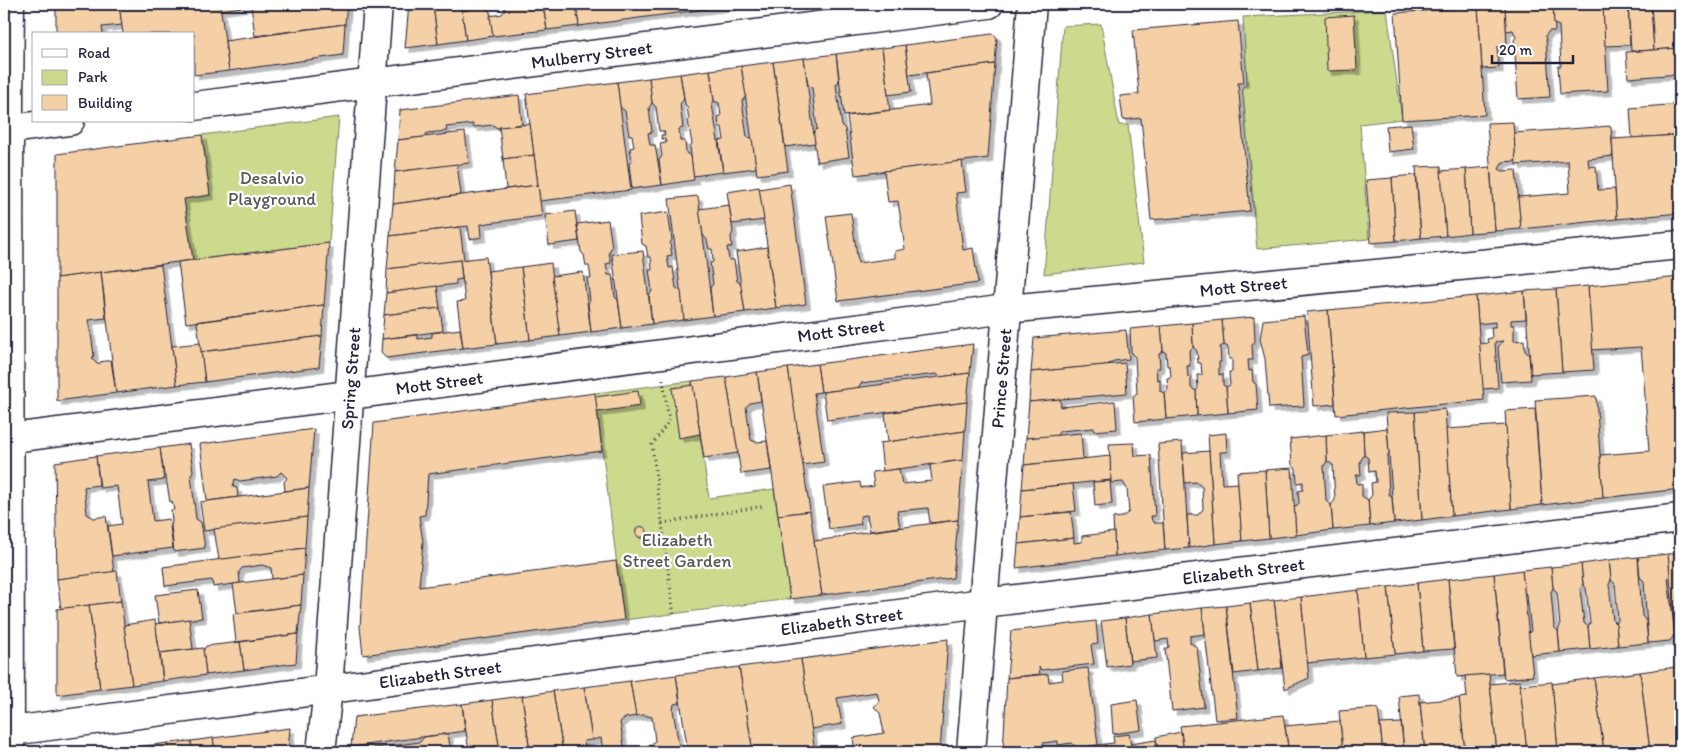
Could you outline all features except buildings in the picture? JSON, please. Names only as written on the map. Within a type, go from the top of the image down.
[{"type":"street","points":[[8,739],[6,129],[10,4]]},
{"type":"street","name":"Spring Street","points":[[321,752],[328,689],[378,4]]},
{"type":"street","name":"Mulberry Street","points":[[195,106],[989,4]]},
{"type":"street","name":"Prince Street","points":[[971,752],[1032,4]]},
{"type":"street","points":[[6,129],[62,122]]},
{"type":"street","name":"Mott Street","points":[[7,438],[1007,309],[1680,245]]},
{"type":"street","name":"Elizabeth Street","points":[[8,739],[328,689],[983,603],[1680,518]]},
{"type":"path","points":[[663,378],[670,421],[652,445],[674,622]]},
{"type":"path","points":[[662,523],[764,506]]},
{"type":"green space","points":[[1387,10],[1402,119],[1360,124],[1369,239],[1257,249],[1242,87],[1247,84],[1243,17]]},
{"type":"green space","points":[[1101,24],[1119,125],[1128,125],[1144,262],[1044,274],[1063,26]]},
{"type":"green space","name":"Desalvio Playground","points":[[339,117],[329,243],[193,260],[184,199],[210,195],[202,135]]},
{"type":"green space","name":"Elizabeth Street Garden","points":[[692,381],[709,498],[774,489],[790,599],[624,620],[595,393]]}]
